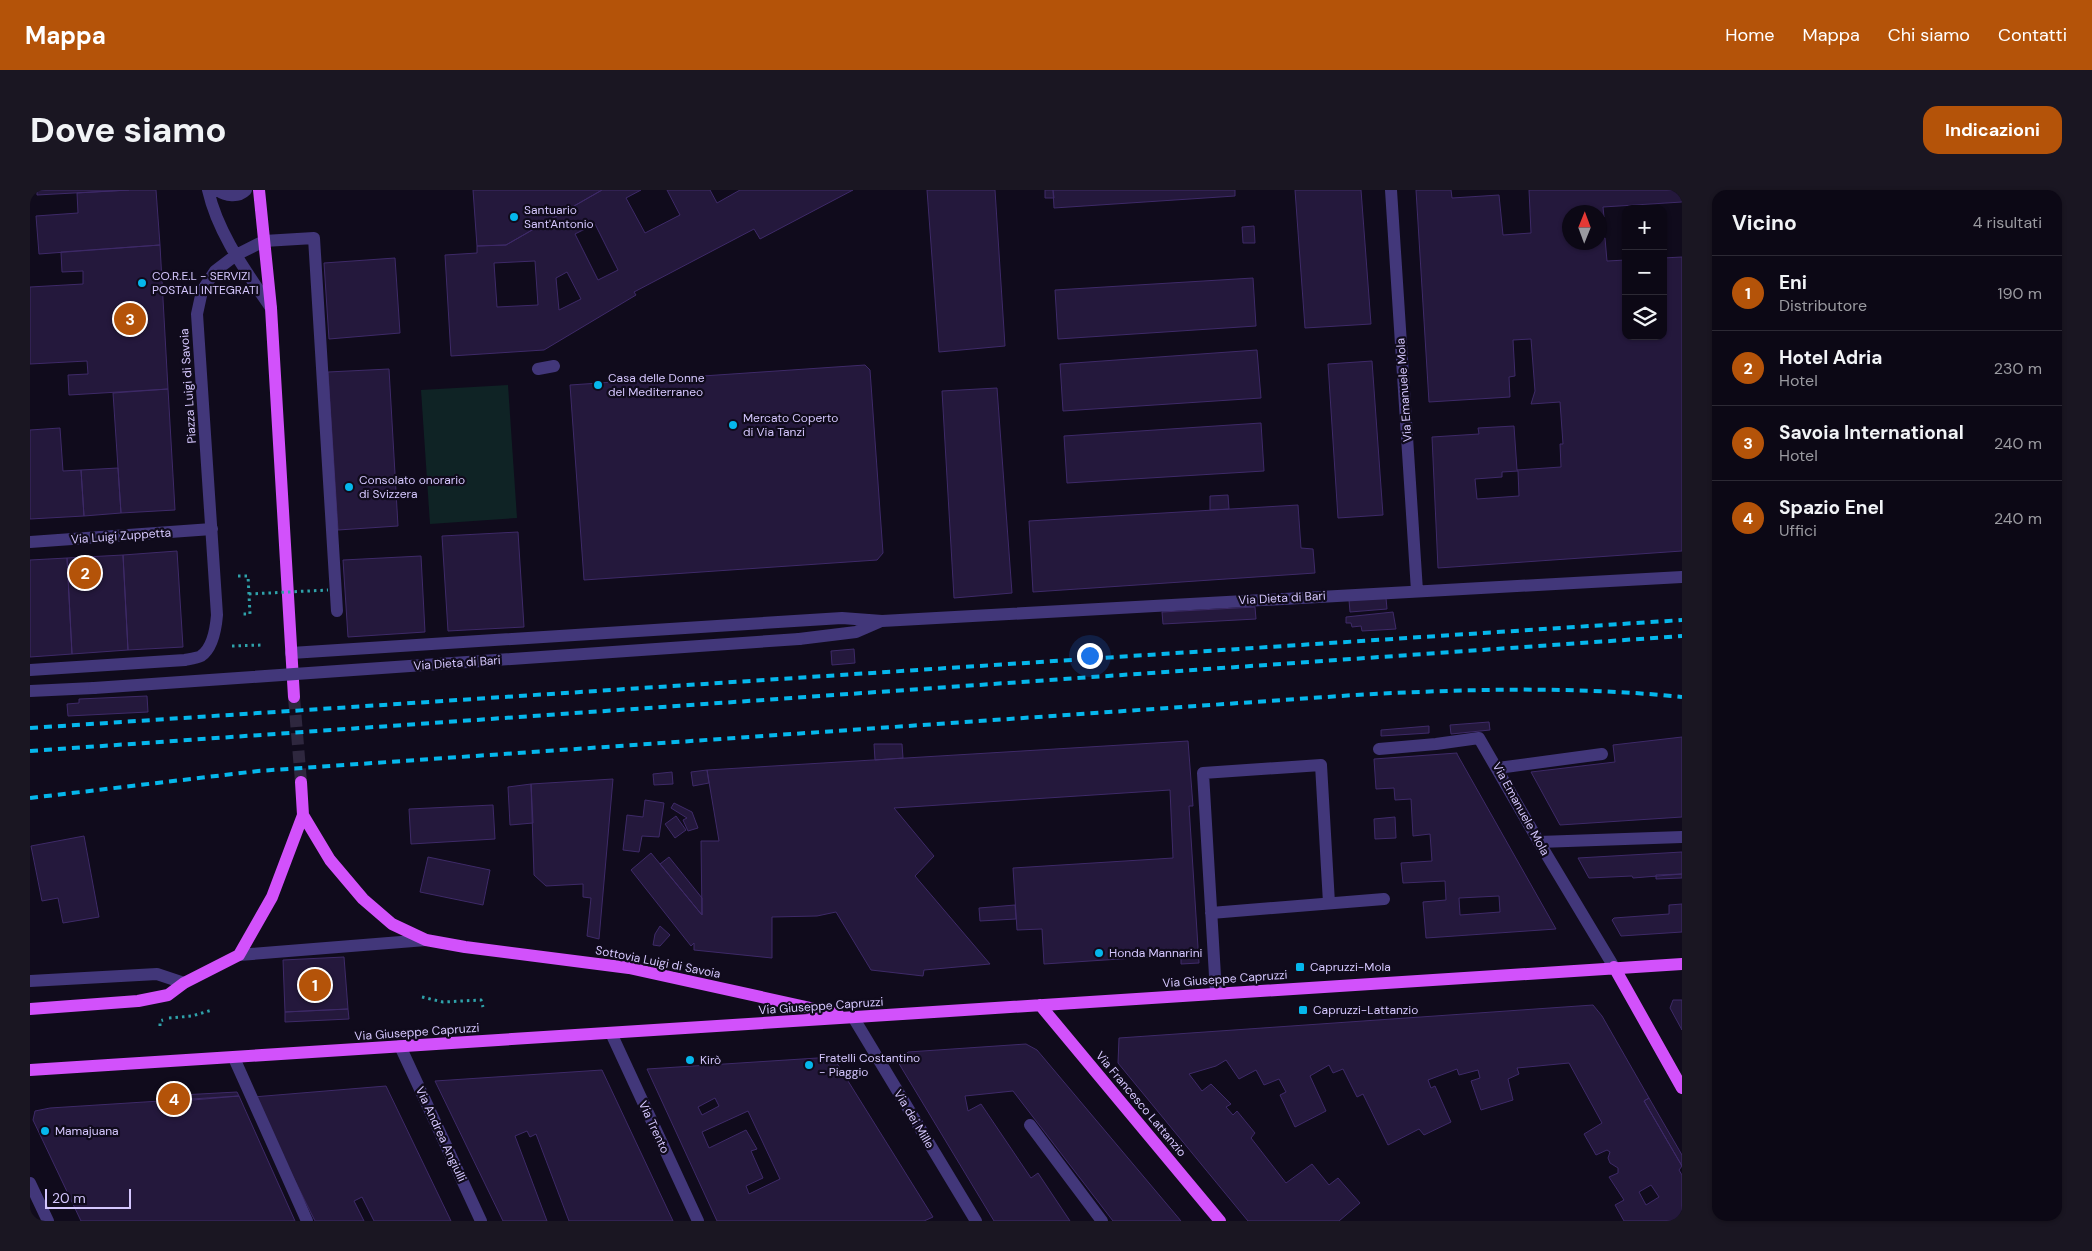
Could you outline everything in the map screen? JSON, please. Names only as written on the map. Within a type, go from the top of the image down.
[{"type":"main road","points":[[260,190],[271,308],[294,697]]},
{"type":"main road","name":"Sottovia Luigi di Savoia","points":[[300,782],[303,815],[330,860],[363,899],[392,924],[426,940],[465,947],[629,968],[853,1017]]},
{"type":"main road","name":"Sottovia Luigi di Savoia","points":[[30,1009],[138,1001],[168,995],[184,983],[239,955],[272,897],[303,815]]},
{"type":"main road","name":"Via Giuseppe Capruzzi","points":[[31,1070],[1682,964]]},
{"type":"main road","points":[[1614,967],[1682,1088]]},
{"type":"main road","name":"Via Francesco Lattanzio","points":[[1040,1005],[1220,1221]]},
{"type":"street","points":[[208,190],[212,207],[225,237],[271,308]]},
{"type":"street","points":[[217,190],[226,196],[243,193],[246,190]]},
{"type":"street","name":"Via Emanuele Mola","points":[[1392,190],[1417,591]]},
{"type":"street","points":[[264,241],[314,238],[337,611]]},
{"type":"street","name":"Piazza Luigi di Savoia","points":[[212,529],[197,314],[202,291],[215,271],[236,255],[264,241]]},
{"type":"street","points":[[538,369],[554,366]]},
{"type":"street","points":[[30,670],[185,660],[202,656],[215,630],[217,615],[212,529]]},
{"type":"street","name":"Via Luigi Zuppetta","points":[[30,542],[212,529]]},
{"type":"street","name":"Via Dieta di Bari","points":[[291,653],[842,618],[882,621],[1682,577]]},
{"type":"street","name":"Via Dieta di Bari","points":[[30,691],[799,638],[856,632],[882,621]]},
{"type":"street","name":"Via Emanuele Mola","points":[[1386,745],[1436,744],[1480,738],[1539,842],[1614,967]]},
{"type":"street","points":[[1498,768],[1602,754]]},
{"type":"street","points":[[1216,993],[1203,773],[1321,765],[1329,903]]},
{"type":"street","points":[[1539,842],[1682,836]]},
{"type":"street","points":[[1211,913],[1384,899]]},
{"type":"street","name":"Sottovia Luigi di Savoia","points":[[239,955],[426,940]]},
{"type":"street","points":[[30,980],[157,974],[184,983]]},
{"type":"street","name":"Via dei Mille","points":[[853,1017],[976,1221]]},
{"type":"street","name":"Via Trento","points":[[611,1033],[698,1221]]},
{"type":"street","name":"Via Andrea Angiulli","points":[[400,1046],[482,1221]]},
{"type":"street","points":[[234,1058],[307,1221]]},
{"type":"street","points":[[1030,1125],[1102,1221]]},
{"type":"street","points":[[30,1183],[48,1221]]},
{"type":"path","points":[[238,576],[248,576],[249,594],[250,614],[240,614]]},
{"type":"path","points":[[249,594],[328,590]]},
{"type":"path","points":[[226,646],[262,644]]},
{"type":"path","points":[[422,997],[443,1002],[481,1000],[483,1006]]},
{"type":"path","points":[[160,1026],[160,1021],[165,1019],[192,1016],[212,1010]]},
{"type":"green space","points":[[508,385],[517,518],[430,524],[421,390]]},
{"type":"building","points":[[37,190],[129,190],[37,195]]},
{"type":"building","points":[[156,190],[160,245],[39,254],[36,216],[78,213],[77,193]]},
{"type":"building","name":"Santuario Sant'Antonio","points":[[473,190],[602,190],[506,245],[477,246]]},
{"type":"building","points":[[602,190],[641,190],[626,198],[645,233],[680,215],[667,190],[710,190],[717,203],[740,190],[853,190],[760,239],[754,229],[634,292],[636,295],[544,350],[451,356],[445,255],[477,253],[477,246],[506,245]],"holes":[[[595,224],[618,270],[598,280],[575,234]],[[535,261],[538,305],[497,307],[494,263]],[[567,272],[581,299],[559,310],[556,278]]]},
{"type":"building","points":[[927,190],[995,190],[1005,346],[939,352]]},
{"type":"building","points":[[1045,190],[1053,190],[1054,198],[1045,198]]},
{"type":"building","points":[[1053,190],[1235,190],[1235,196],[1054,208]]},
{"type":"building","points":[[1295,190],[1361,190],[1371,324],[1305,328]]},
{"type":"building","points":[[1416,190],[1451,190],[1452,198],[1499,195],[1503,235],[1531,233],[1529,190],[1682,190],[1682,202],[1607,207],[1607,205],[1562,205],[1562,250],[1606,250],[1607,261],[1622,260],[1622,340],[1667,340],[1667,258],[1682,257],[1682,551],[1438,568],[1432,437],[1479,434],[1478,428],[1514,426],[1517,470],[1561,467],[1560,444],[1563,444],[1560,402],[1531,404],[1535,391],[1531,339],[1513,340],[1515,376],[1509,377],[1510,397],[1429,402]],"holes":[[[1518,471],[1519,496],[1477,499],[1475,479],[1502,477],[1502,472]]]},
{"type":"building","points":[[1254,226],[1255,243],[1243,243],[1242,227]]},
{"type":"building","points":[[160,245],[168,389],[69,395],[68,375],[88,374],[87,361],[30,364],[30,287],[83,284],[83,271],[62,272],[61,252]]},
{"type":"building","points":[[395,258],[400,333],[329,339],[324,263]]},
{"type":"building","points":[[1253,278],[1256,326],[1058,339],[1055,290]]},
{"type":"building","points":[[1257,350],[1261,398],[1063,411],[1060,364]]},
{"type":"building","points":[[1372,361],[1383,515],[1338,518],[1328,364]]},
{"type":"building","points":[[865,365],[870,370],[883,553],[877,560],[584,580],[570,385]]},
{"type":"building","points":[[389,369],[398,526],[338,530],[328,372]]},
{"type":"building","points":[[997,388],[1012,593],[954,598],[942,391]]},
{"type":"building","points":[[168,389],[175,510],[121,513],[113,393]]},
{"type":"building","points":[[1261,423],[1264,471],[1067,483],[1064,436]]},
{"type":"building","points":[[60,428],[63,471],[81,470],[84,516],[30,519],[30,430]]},
{"type":"building","points":[[118,468],[121,513],[84,516],[81,470]]},
{"type":"building","points":[[1228,495],[1229,509],[1210,510],[1210,496]]},
{"type":"building","points":[[1298,505],[1301,548],[1313,549],[1315,573],[1033,592],[1029,521]]},
{"type":"building","points":[[518,532],[524,627],[448,631],[442,536]]},
{"type":"building","points":[[177,551],[183,647],[128,650],[123,555]]},
{"type":"building","points":[[123,555],[128,650],[72,654],[67,558]]},
{"type":"building","points":[[421,556],[425,632],[348,637],[343,560]]},
{"type":"building","points":[[67,558],[72,654],[30,657],[30,560]]},
{"type":"building","points":[[1386,598],[1387,609],[1350,612],[1349,600]]},
{"type":"building","points":[[1255,607],[1256,619],[1163,624],[1162,612]]},
{"type":"building","points":[[1393,612],[1396,629],[1362,631],[1361,626],[1352,627],[1351,623],[1346,623],[1346,617]]},
{"type":"building","points":[[854,649],[855,663],[832,665],[831,651]]},
{"type":"building","points":[[147,696],[148,712],[68,716],[67,704],[79,703],[79,699]]},
{"type":"building","points":[[1489,722],[1490,730],[1451,734],[1450,725]]},
{"type":"building","points":[[1429,726],[1429,733],[1381,736],[1381,730]]},
{"type":"building","points":[[1682,737],[1682,817],[1560,825],[1531,772],[1615,762],[1613,745]]},
{"type":"building","points":[[1188,741],[1193,806],[1189,806],[1199,963],[1181,964],[1181,955],[1044,964],[1042,929],[1017,930],[1013,868],[1173,858],[1170,790],[894,808],[934,856],[915,876],[990,964],[924,970],[923,976],[871,970],[836,912],[817,916],[772,917],[772,958],[694,950],[694,943],[691,946],[631,870],[651,853],[702,915],[701,841],[719,841],[707,770]]},
{"type":"building","points":[[874,744],[902,744],[903,758],[875,760]]},
{"type":"building","points":[[1457,753],[1556,929],[1426,938],[1423,902],[1446,900],[1445,881],[1403,883],[1401,863],[1432,861],[1430,834],[1413,836],[1411,799],[1395,800],[1394,788],[1376,789],[1374,759]],"holes":[[[1499,896],[1500,912],[1460,915],[1459,898]]]},
{"type":"building","points":[[707,770],[709,783],[693,786],[691,772]]},
{"type":"building","points":[[672,772],[673,784],[654,785],[653,774]]},
{"type":"building","points":[[613,779],[599,939],[587,936],[591,898],[583,897],[583,884],[546,886],[534,875],[531,784]]},
{"type":"building","points":[[531,784],[533,823],[510,825],[508,787]]},
{"type":"building","points":[[645,800],[664,803],[659,837],[642,836],[639,852],[623,850],[627,815],[643,817]]},
{"type":"building","points":[[674,803],[692,812],[698,828],[688,831],[683,820],[687,818],[671,808]]},
{"type":"building","points":[[493,805],[495,839],[411,844],[409,809]]},
{"type":"building","points":[[676,816],[686,830],[675,838],[665,824]]},
{"type":"building","points":[[1395,817],[1396,838],[1375,839],[1374,819]]},
{"type":"building","points":[[84,836],[99,917],[63,923],[58,898],[42,901],[31,846]]},
{"type":"building","points":[[1682,852],[1682,874],[1633,878],[1632,876],[1589,878],[1578,858]]},
{"type":"building","points":[[428,857],[490,870],[483,905],[420,892]]},
{"type":"building","points":[[669,857],[702,898],[702,915],[660,864]]},
{"type":"building","points":[[1682,874],[1682,878],[1656,879],[1656,875]]},
{"type":"building","points":[[1682,904],[1682,932],[1621,936],[1612,920],[1614,918],[1669,914],[1669,905]]},
{"type":"building","points":[[1015,905],[1016,919],[980,921],[979,908]]},
{"type":"building","points":[[660,926],[670,935],[660,946],[653,945],[655,934]]},
{"type":"building","points":[[344,957],[348,1009],[285,1012],[283,960]]},
{"type":"building","points":[[1673,1000],[1682,1000],[1682,1030],[1670,1008]]},
{"type":"building","points":[[1593,1005],[1602,1016],[1649,1098],[1644,1101],[1682,1166],[1679,1170],[1682,1175],[1682,1221],[1624,1221],[1615,1205],[1624,1200],[1609,1177],[1618,1173],[1618,1168],[1610,1163],[1608,1158],[1610,1152],[1607,1150],[1596,1155],[1584,1134],[1602,1123],[1569,1063],[1517,1068],[1519,1074],[1508,1079],[1513,1100],[1481,1110],[1471,1081],[1480,1078],[1478,1070],[1459,1075],[1457,1069],[1428,1080],[1431,1088],[1435,1086],[1451,1122],[1424,1135],[1419,1129],[1388,1145],[1363,1094],[1357,1097],[1343,1069],[1333,1073],[1329,1065],[1310,1076],[1326,1111],[1295,1127],[1280,1095],[1286,1092],[1279,1079],[1264,1085],[1256,1070],[1239,1079],[1226,1060],[1216,1066],[1189,1074],[1202,1091],[1211,1084],[1231,1104],[1226,1107],[1233,1115],[1237,1111],[1255,1133],[1251,1138],[1286,1183],[1312,1164],[1329,1185],[1338,1178],[1360,1203],[1339,1221],[1248,1221],[1118,1063],[1119,1038]],"holes":[[[1651,1185],[1659,1197],[1646,1205],[1639,1192]]]},
{"type":"building","points":[[348,1009],[349,1019],[285,1022],[285,1012]]},
{"type":"building","points":[[1026,1044],[1037,1050],[1181,1221],[1113,1221],[1013,1091],[965,1096],[968,1111],[981,1104],[1031,1178],[1038,1173],[1070,1221],[994,1221],[898,1062],[908,1052]]},
{"type":"building","points":[[833,1057],[933,1217],[924,1221],[717,1221],[647,1069]],"holes":[[[715,1098],[719,1106],[702,1115],[698,1107]],[[748,1111],[780,1179],[749,1194],[746,1186],[763,1178],[751,1151],[757,1149],[746,1130],[709,1148],[702,1132]]]},
{"type":"building","points":[[602,1070],[673,1221],[569,1221],[536,1134],[530,1137],[527,1131],[515,1136],[547,1221],[503,1221],[435,1081]]},
{"type":"building","points":[[386,1086],[451,1221],[374,1221],[362,1197],[354,1201],[364,1221],[315,1221],[253,1097]]},
{"type":"building","points":[[237,1092],[239,1096],[181,1101],[181,1095]]},
{"type":"building","points":[[239,1096],[295,1221],[81,1221],[33,1120],[35,1111],[50,1108]]},
{"type":"building","points":[[1649,1098],[1682,1155],[1682,1166],[1644,1101]]},
{"type":"tunnel","points":[[294,697],[301,782]]},
{"type":"railway","points":[[30,728],[1682,620]]},
{"type":"railway","points":[[30,751],[1682,636]]},
{"type":"railway","points":[[30,798],[258,771],[1355,695],[1437,691],[1560,690],[1682,697]]},
{"type":"place","name":"Santuario Sant'Antonio","points":[[514,217]]},
{"type":"place","name":"CO.R.E.L - SERVIZI POSTALI INTEGRATI","points":[[142,283]]},
{"type":"place","name":"Savoia International","points":[[130,319]]},
{"type":"place","name":"Casa delle Donne del Mediterraneo","points":[[598,385]]},
{"type":"place","name":"Mercato Coperto di Via Tanzi","points":[[733,425]]},
{"type":"place","name":"Consolato onorario di Svizzera","points":[[349,487]]},
{"type":"place","name":"Hotel Adria","points":[[85,573]]},
{"type":"place","name":"Honda Mannarini","points":[[1099,953]]},
{"type":"place","name":"Capruzzi-Mola","points":[[1300,967]]},
{"type":"place","name":"Eni","points":[[315,985]]},
{"type":"place","name":"Capruzzi-Lattanzio","points":[[1303,1010]]},
{"type":"place","name":"Kirò","points":[[690,1060]]},
{"type":"place","name":"Fratelli Costantino - Piaggio","points":[[809,1065]]},
{"type":"place","name":"Spazio Enel","points":[[174,1099]]},
{"type":"place","name":"Mamajuana","points":[[45,1131]]}]
